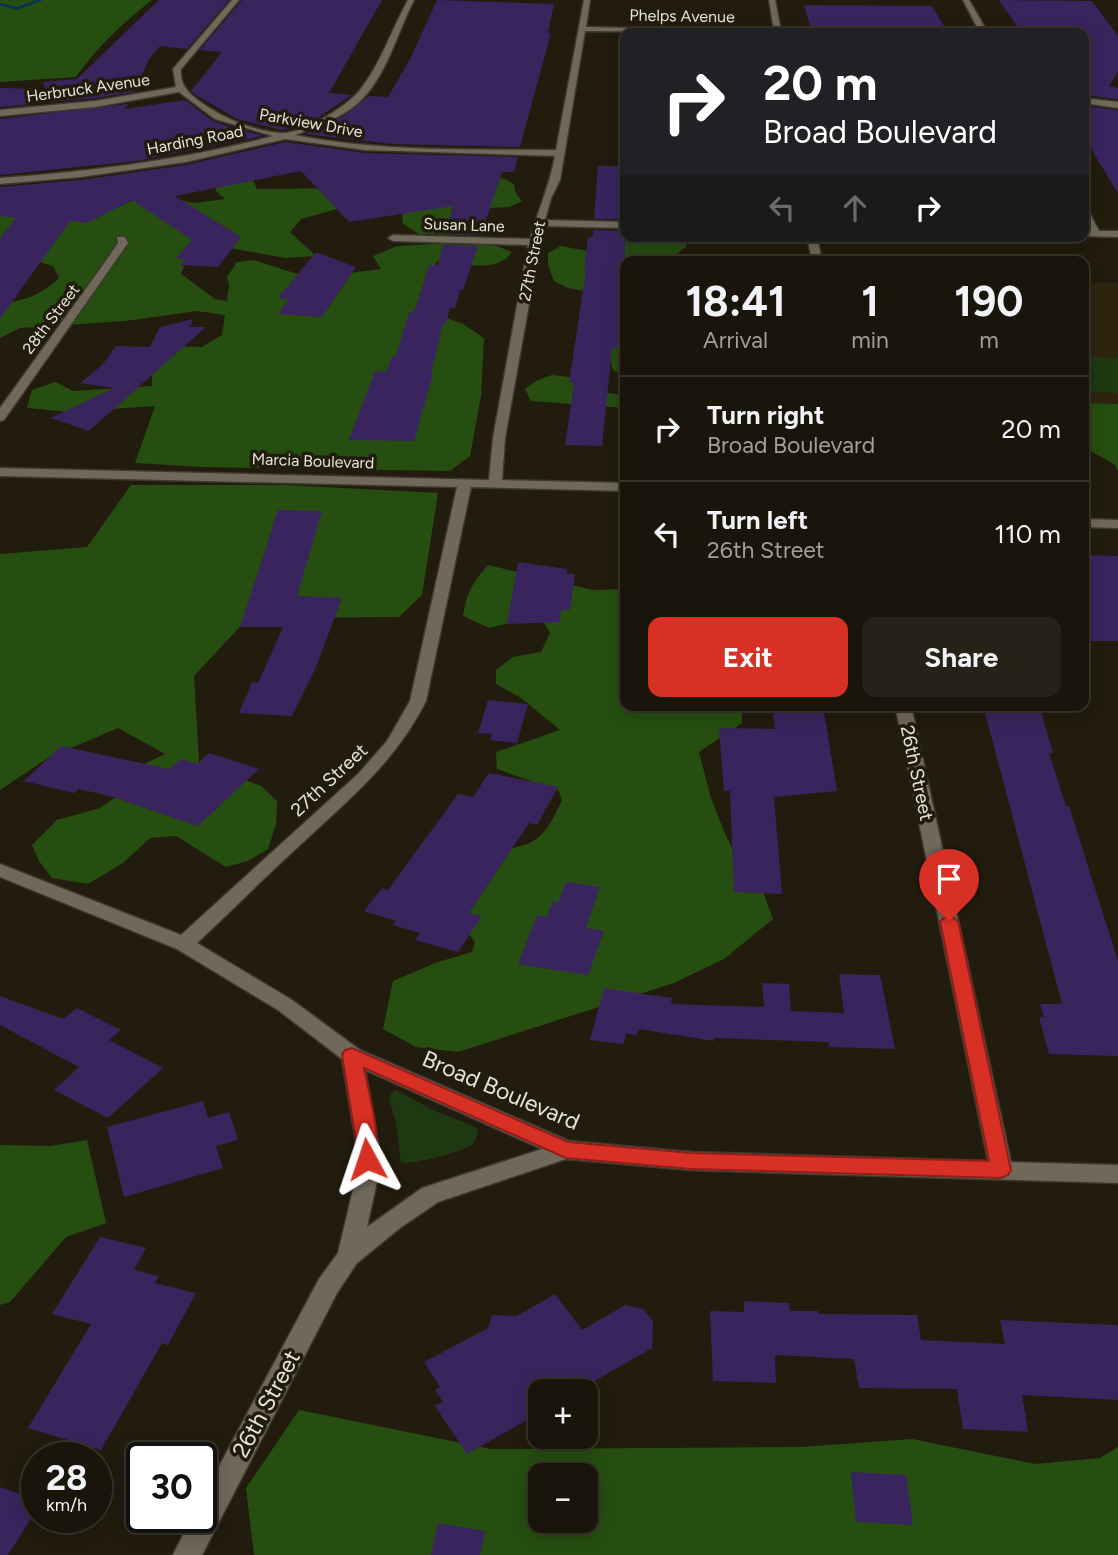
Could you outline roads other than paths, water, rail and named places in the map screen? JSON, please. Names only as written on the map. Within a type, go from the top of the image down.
[{"type":"street","points":[[180,89],[176,75],[179,65],[236,0]]},
{"type":"street","name":"Harding Road","points":[[0,181],[156,163],[282,136],[321,121],[357,99],[369,82],[411,0]]},
{"type":"street","name":"27th Street","points":[[495,483],[499,438],[534,242],[546,198],[555,180],[587,0]]},
{"type":"street","points":[[772,0],[778,28]]},
{"type":"street","points":[[966,0],[981,28]]},
{"type":"street","name":"Phelps Avenue","points":[[582,29],[620,30]]},
{"type":"street","name":"Herbruck Avenue","points":[[0,113],[69,108],[180,89]]},
{"type":"street","name":"Parkview Drive","points":[[180,89],[206,110],[234,123],[282,136],[394,149],[560,153]]},
{"type":"street","points":[[1089,101],[1118,104]]},
{"type":"street","points":[[1089,221],[1096,234]]},
{"type":"street","points":[[539,223],[620,225]]},
{"type":"street","points":[[1089,234],[1118,234]]},
{"type":"street","name":"Susan Lane","points":[[393,238],[534,242]]},
{"type":"street","name":"28th Street","points":[[0,417],[38,361],[103,275],[123,243],[121,239]]},
{"type":"street","name":"Marcia Boulevard","points":[[0,472],[620,487]]},
{"type":"street","name":"27th Street","points":[[184,944],[296,839],[354,790],[383,760],[405,730],[418,701],[465,483]]},
{"type":"street","points":[[1089,523],[1118,524]]},
{"type":"street","name":"26th Street","points":[[904,711],[1001,1170]]},
{"type":"street","name":"Broad Boulevard","points":[[0,870],[184,944],[285,1005],[352,1055],[566,1150],[691,1161],[1118,1174]]},
{"type":"street","name":"26th Street","points":[[349,1256],[368,1177],[367,1142],[352,1055]]},
{"type":"street","name":"26th Street","points":[[187,1555],[328,1286],[349,1256],[430,1195],[566,1150]]},
{"type":"waterway","points":[[0,4],[17,9],[41,0]]}]
